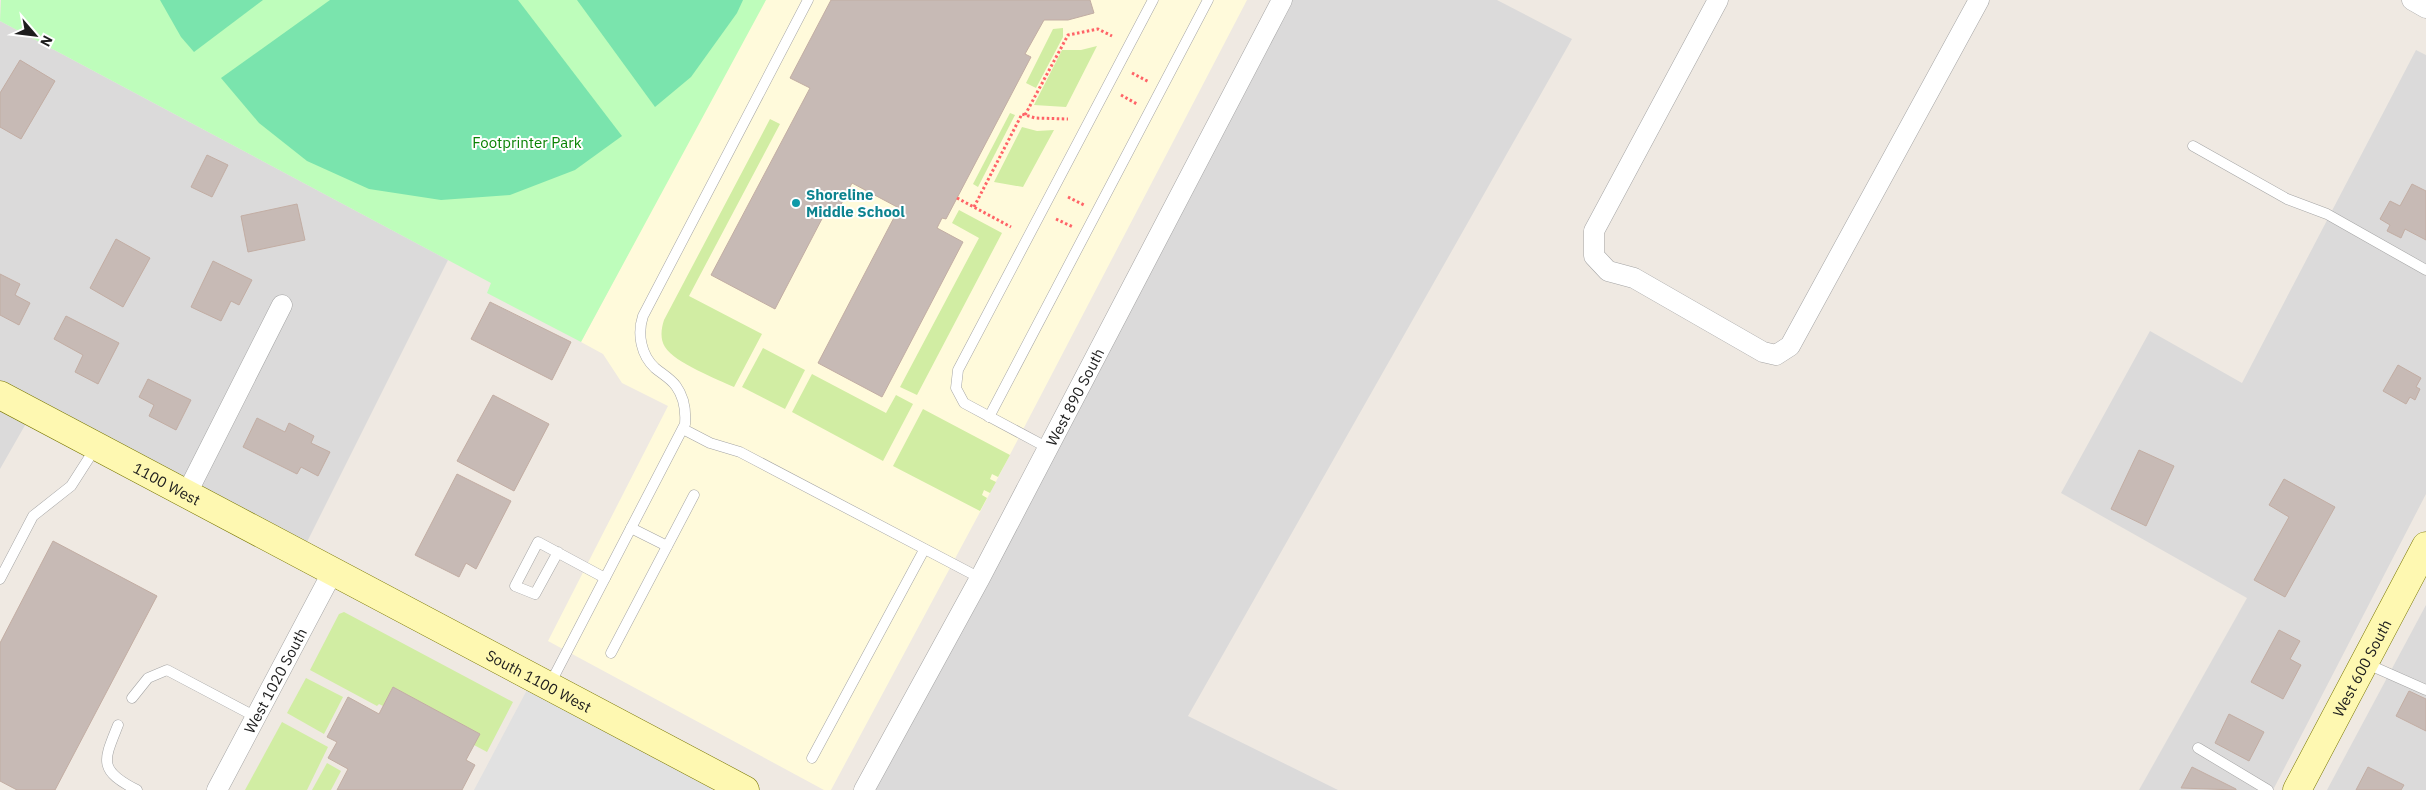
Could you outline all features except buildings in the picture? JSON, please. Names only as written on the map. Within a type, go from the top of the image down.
[{"type":"street","name":"West 890 South","points":[[864,790],[980,578],[1282,0]]},
{"type":"street","points":[[1718,0],[1594,231],[1594,256],[1608,271],[1634,278],[1763,352],[1776,355],[1790,346],[1979,0]]},
{"type":"street","points":[[2412,0],[2426,8]]},
{"type":"street","points":[[186,495],[282,305]]},
{"type":"street","name":"1100 West","points":[[0,395],[333,571]]},
{"type":"street","name":"West 600 South","points":[[2297,790],[2426,546]]},
{"type":"street","name":"South 1100 West","points":[[333,571],[746,790]]},
{"type":"street","name":"West 1020 South","points":[[217,790],[333,571]]},
{"type":"lane","points":[[549,685],[683,429],[685,418],[681,397],[676,385],[652,364],[645,354],[640,339],[641,321],[808,0]]},
{"type":"lane","points":[[1048,448],[964,403],[959,396],[955,380],[958,370],[1153,0]]},
{"type":"lane","points":[[989,417],[1208,0]]},
{"type":"lane","points":[[2192,146],[2286,199],[2327,214],[2426,270]]},
{"type":"lane","points":[[683,429],[710,443],[740,452],[980,578]]},
{"type":"lane","points":[[0,580],[33,516],[71,486],[96,447]]},
{"type":"lane","points":[[610,653],[694,495]]},
{"type":"lane","points":[[632,528],[667,546]]},
{"type":"lane","points":[[558,552],[535,594],[515,586],[538,542],[558,552],[605,578]]},
{"type":"lane","points":[[812,758],[924,550]]},
{"type":"lane","points":[[2364,663],[2426,690]]},
{"type":"lane","points":[[132,698],[148,678],[167,670],[256,717]]},
{"type":"lane","points":[[118,725],[105,758],[108,767],[115,776],[137,790]]},
{"type":"lane","points":[[2198,748],[2268,790]]},
{"type":"path","points":[[1025,115],[1068,35],[1098,29],[1112,36]]},
{"type":"path","points":[[1132,73],[1149,82]]},
{"type":"path","points":[[1121,95],[1138,104]]},
{"type":"path","points":[[974,207],[1022,114],[1035,118],[1068,119]]},
{"type":"path","points":[[1068,197],[1085,205]]},
{"type":"path","points":[[957,198],[1011,227]]},
{"type":"path","points":[[1056,219],[1073,227]]},
{"type":"shaded area","points":[[764,0],[1247,0],[980,512],[831,790],[824,790],[548,641],[668,406],[622,383],[603,354],[581,342]]},
{"type":"shaded area","points":[[1282,0],[1497,0],[1572,39],[1188,716],[1338,790],[864,790]]},
{"type":"shaded area","points":[[0,21],[448,260],[301,554],[32,413],[0,469]]},
{"type":"shaded area","points":[[2416,50],[2426,55],[2426,494],[2273,790],[2139,790],[2247,598],[2061,493],[2150,331],[2242,383]]},
{"type":"shaded area","points":[[2426,605],[2426,790],[2327,790]]},
{"type":"shaded area","points":[[527,690],[711,788],[710,790],[474,790]]},
{"type":"green space","name":"Footprinter Park","points":[[1,0],[766,0],[581,342],[487,293],[491,283],[0,21]]},
{"type":"green space","points":[[160,0],[263,0],[194,52],[181,37]]},
{"type":"green space","points":[[330,0],[518,0],[622,136],[575,170],[510,195],[441,200],[369,189],[307,161],[259,123],[221,78]]},
{"type":"green space","points":[[577,0],[743,0],[737,13],[691,77],[655,107]]},
{"type":"green space","points":[[1063,28],[1063,37],[1036,88],[1026,83],[1053,29]]},
{"type":"green space","points":[[1097,46],[1066,107],[1034,105],[1062,50],[1081,50]]},
{"type":"green space","points":[[1010,113],[1015,115],[978,187],[973,184]]},
{"type":"green space","points":[[770,119],[780,124],[689,296],[762,334],[734,387],[697,370],[670,353],[662,341],[662,330],[664,320]]},
{"type":"green space","points":[[1022,127],[1037,131],[1054,130],[1023,187],[994,182]]},
{"type":"green space","points":[[959,210],[1002,233],[917,395],[900,387],[979,238],[952,223]]},
{"type":"green space","points":[[763,348],[805,370],[785,409],[742,387]]},
{"type":"green space","points":[[812,374],[886,413],[896,395],[913,404],[883,461],[792,412]]},
{"type":"green space","points":[[923,409],[1010,455],[998,477],[992,474],[990,479],[996,482],[990,493],[984,490],[982,495],[987,498],[980,511],[893,466]]},
{"type":"green space","points":[[344,612],[513,702],[487,752],[474,745],[480,734],[393,687],[383,706],[379,704],[377,706],[310,670],[339,614]]},
{"type":"green space","points":[[306,678],[343,697],[324,734],[287,713]]},
{"type":"green space","points":[[282,722],[328,747],[307,790],[245,790]]},
{"type":"green space","points":[[327,763],[341,771],[331,790],[312,790]]},
{"type":"place","name":"Shoreline Middle School","points":[[796,203]]}]
